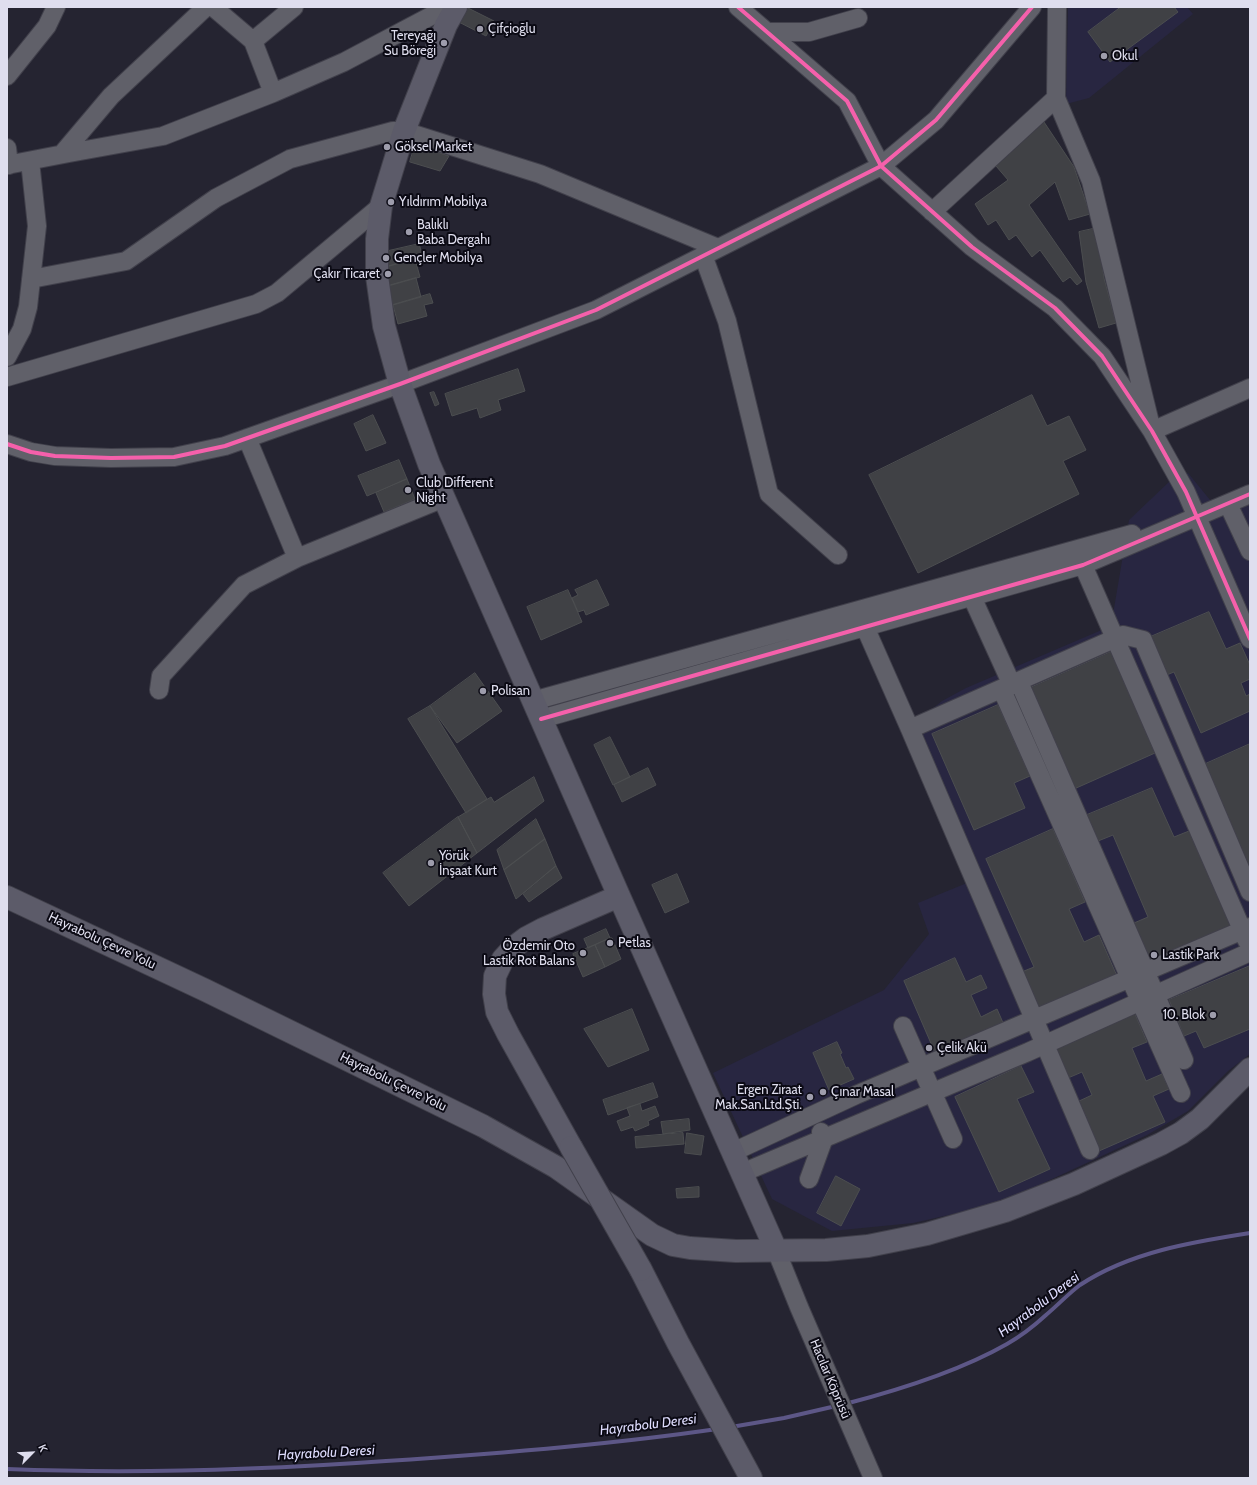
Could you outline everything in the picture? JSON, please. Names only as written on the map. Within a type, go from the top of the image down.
[{"type":"main road","points":[[456,7],[446,25],[404,131],[381,206],[377,239],[377,276],[384,326],[400,384],[429,464],[776,1250]]},
{"type":"main road","points":[[619,896],[544,929],[526,938],[514,947],[503,959],[495,976],[494,994],[497,1012],[641,1270],[678,1343],[751,1478]]},
{"type":"main road","name":"Hayrabolu Çevre Yolu","points":[[7,897],[205,990],[483,1126],[556,1167],[652,1235],[673,1245],[690,1248],[736,1251],[826,1250],[868,1246],[954,1227],[1029,1202],[1116,1165],[1181,1133],[1200,1119],[1250,1069]]},
{"type":"street","points":[[7,76],[47,26],[56,7]]},
{"type":"street","points":[[62,154],[111,96],[206,7]]},
{"type":"street","points":[[213,7],[253,41],[273,93]]},
{"type":"street","points":[[253,41],[294,7]]},
{"type":"street","points":[[8,159],[30,160],[163,136],[273,93],[344,62],[448,7]]},
{"type":"street","points":[[738,7],[847,101],[881,166],[972,247],[1055,308],[1102,356],[1152,431],[1186,492],[1250,639]]},
{"type":"street","points":[[7,444],[31,452],[55,456],[111,458],[174,457],[225,446],[400,384],[596,310],[710,251],[881,166],[936,120],[1032,7]]},
{"type":"street","points":[[1057,7],[1056,98],[1091,181],[1152,431]]},
{"type":"street","points":[[767,32],[809,32],[858,18]]},
{"type":"street","points":[[932,212],[1056,98]]},
{"type":"street","points":[[31,279],[126,261],[216,198],[290,159],[393,131],[404,131],[540,174],[710,251]]},
{"type":"street","points":[[7,357],[22,329],[28,307],[37,226],[30,160]]},
{"type":"street","points":[[7,377],[256,304],[277,293],[381,206]]},
{"type":"street","points":[[710,251],[768,494],[838,555]]},
{"type":"street","points":[[1152,431],[1250,388]]},
{"type":"street","points":[[247,438],[297,558]]},
{"type":"street","points":[[537,710],[865,627],[1083,565],[1250,494]]},
{"type":"street","points":[[159,690],[161,676],[244,585],[297,558],[444,498]]},
{"type":"street","points":[[1228,504],[1250,551]]},
{"type":"street","points":[[537,710],[1197,517]]},
{"type":"street","points":[[1083,565],[1246,929],[1250,947]]},
{"type":"street","points":[[972,596],[1148,998],[1181,1093]]},
{"type":"street","points":[[865,627],[1090,1150]]},
{"type":"street","points":[[910,729],[1011,686],[1124,635],[1143,640],[1250,892]]},
{"type":"street","points":[[733,1152],[814,1114],[922,1067],[1246,929]]},
{"type":"street","points":[[742,1172],[1044,1044],[1250,952]]},
{"type":"street","points":[[1148,998],[1184,1060]]},
{"type":"street","points":[[903,1026],[953,1139]]},
{"type":"street","points":[[809,1179],[824,1138],[814,1114]]},
{"type":"street","name":"Hacılar Köprüsü","points":[[776,1250],[873,1478]]},
{"type":"shaded area","name":"Okul","points":[[1068,7],[1187,7],[1193,14],[1089,98],[1066,104]]},
{"type":"shaded area","points":[[1188,473],[1215,506],[1250,492],[1250,1054],[1228,1071],[1188,1111],[1147,1135],[1024,1192],[980,1208],[913,1223],[832,1231],[772,1199],[713,1073],[884,990],[929,934],[918,903],[967,883],[913,745],[926,714],[942,701],[966,688],[1111,626],[1129,520],[1171,480]]},
{"type":"building","name":"Çifçioğlu","points":[[466,7],[494,21],[486,36],[453,19]]},
{"type":"building","points":[[1121,7],[1174,7],[1178,12],[1110,62],[1088,32]]},
{"type":"building","points":[[1044,122],[1074,167],[1090,214],[1069,220],[1055,182],[1029,205],[1082,281],[1077,285],[1070,277],[1063,282],[1040,250],[1032,257],[1016,235],[1009,240],[996,220],[988,225],[975,204],[1008,180],[996,166]]},
{"type":"building","points":[[415,145],[449,156],[440,171],[410,162]]},
{"type":"building","points":[[1097,228],[1104,278],[1116,323],[1099,328],[1086,282],[1079,232]]},
{"type":"building","points":[[419,244],[423,257],[382,268],[384,252]]},
{"type":"building","points":[[415,259],[420,277],[388,286],[382,268]]},
{"type":"building","points":[[416,278],[421,297],[393,305],[388,286]]},
{"type":"building","points":[[430,294],[433,303],[424,305],[427,316],[398,324],[393,305]]},
{"type":"building","points":[[518,369],[525,391],[498,400],[501,410],[480,418],[477,408],[452,416],[445,394]]},
{"type":"building","points":[[434,392],[439,404],[435,406],[430,393]]},
{"type":"building","points":[[1032,395],[1047,426],[1069,416],[1086,450],[1063,461],[1079,494],[918,573],[869,475]]},
{"type":"building","points":[[373,415],[386,443],[366,451],[354,424]]},
{"type":"building","points":[[399,460],[407,479],[367,496],[358,476]]},
{"type":"building","points":[[407,479],[415,499],[384,512],[376,493]]},
{"type":"building","points":[[597,580],[609,605],[586,615],[584,610],[578,612],[572,598],[578,595],[575,590]]},
{"type":"building","points":[[568,590],[582,622],[541,640],[527,607]]},
{"type":"building","points":[[1209,612],[1226,649],[1240,643],[1250,665],[1250,679],[1241,683],[1246,696],[1250,694],[1250,711],[1201,733],[1174,672],[1164,676],[1148,638]]},
{"type":"building","points":[[1111,652],[1155,753],[1074,789],[1030,688]]},
{"type":"building","points":[[475,673],[502,711],[457,743],[430,706]]},
{"type":"building","points":[[998,705],[1030,776],[1014,783],[1025,808],[974,830],[932,734]]},
{"type":"building","points":[[430,706],[487,799],[466,813],[408,719]]},
{"type":"building","points":[[610,737],[630,777],[613,785],[594,745]]},
{"type":"building","points":[[1250,744],[1250,878],[1201,766]]},
{"type":"building","points":[[648,768],[656,785],[622,802],[614,785]]},
{"type":"building","points":[[534,777],[544,801],[477,853],[458,817],[491,797],[494,802]]},
{"type":"building","points":[[1152,788],[1174,837],[1189,831],[1231,927],[1150,961],[1134,923],[1148,917],[1113,835],[1098,841],[1087,815]]},
{"type":"building","name":"Yörük İnşaat Kurt","points":[[458,817],[477,853],[409,906],[383,873]]},
{"type":"building","points":[[536,819],[545,839],[504,870],[497,850]]},
{"type":"building","points":[[1053,829],[1085,902],[1069,909],[1084,942],[1099,935],[1117,976],[1036,1012],[1019,973],[1034,967],[986,859]]},
{"type":"building","points":[[545,839],[556,866],[516,899],[504,870]]},
{"type":"building","points":[[556,866],[562,878],[529,902],[523,894]]},
{"type":"building","points":[[677,874],[689,902],[665,913],[652,885]]},
{"type":"building","points":[[606,929],[610,938],[588,948],[584,939]]},
{"type":"building","points":[[612,938],[621,959],[605,967],[595,945]]},
{"type":"building","points":[[595,945],[605,967],[583,977],[573,954]]},
{"type":"building","points":[[955,958],[966,982],[981,975],[987,988],[971,995],[981,1017],[997,1009],[1004,1025],[936,1055],[904,981]]},
{"type":"building","name":"10. Blok","points":[[1250,966],[1250,1029],[1204,1048],[1196,1031],[1184,1036],[1169,1000]]},
{"type":"building","points":[[632,1009],[649,1050],[608,1067],[584,1029]]},
{"type":"building","points":[[1135,1014],[1147,1042],[1132,1048],[1146,1081],[1162,1074],[1169,1089],[1153,1096],[1165,1122],[1099,1151],[1077,1102],[1092,1095],[1082,1072],[1068,1078],[1055,1050]]},
{"type":"building","points":[[837,1042],[846,1068],[848,1067],[854,1079],[829,1090],[813,1053]]},
{"type":"building","points":[[1021,1066],[1034,1092],[1017,1099],[1050,1169],[999,1192],[955,1097]]},
{"type":"building","points":[[653,1083],[658,1097],[608,1115],[603,1100]]},
{"type":"building","points":[[640,1104],[642,1111],[655,1106],[659,1116],[648,1121],[649,1125],[635,1131],[633,1127],[621,1131],[617,1121],[630,1116],[627,1108]]},
{"type":"building","points":[[689,1119],[690,1130],[663,1134],[661,1122]]},
{"type":"building","points":[[683,1133],[684,1144],[636,1148],[635,1137]]},
{"type":"building","points":[[687,1133],[704,1136],[701,1155],[685,1153]]},
{"type":"building","points":[[836,1176],[860,1189],[841,1226],[817,1213]]},
{"type":"building","points":[[699,1187],[699,1197],[677,1198],[676,1189]]},
{"type":"waterway","name":"Hayrabolu Deresi","points":[[845,1404],[886,1393],[928,1379],[948,1372],[988,1354],[1027,1331],[1080,1285],[1120,1264],[1140,1256],[1162,1250],[1206,1240],[1250,1233]]},
{"type":"waterway","name":"Hayrabolu Deresi","points":[[731,1427],[784,1418],[836,1406]]},
{"type":"waterway","name":"Hayrabolu Deresi","points":[[7,1469],[149,1471],[244,1469],[339,1464],[552,1448],[634,1440],[717,1429]]},
{"type":"cycle path","points":[[738,7],[847,101],[881,166],[972,247],[1055,308],[1102,356],[1152,431],[1186,492],[1250,639]]},
{"type":"cycle path","points":[[7,444],[31,452],[55,456],[111,458],[174,457],[225,446],[400,384],[596,310],[881,166],[936,120],[1032,7]]},
{"type":"cycle path","points":[[541,719],[1083,565],[1250,494]]},
{"type":"place","name":"Çifçioğlu","points":[[480,29]]},
{"type":"place","name":"Tereyağı Su Böreği","points":[[444,43]]},
{"type":"place","name":"Okul","points":[[1104,56]]},
{"type":"place","name":"Göksel Market","points":[[387,147]]},
{"type":"place","name":"Yıldırım Mobilya","points":[[391,202]]},
{"type":"place","name":"Balıklı Baba Dergahı","points":[[409,232]]},
{"type":"place","name":"Gençler Mobilya","points":[[386,258]]},
{"type":"place","name":"Çakır Ticaret","points":[[388,274]]},
{"type":"place","name":"Club Different Night","points":[[408,490]]},
{"type":"place","name":"Polisan","points":[[483,691]]},
{"type":"place","name":"Yörük İnşaat Kurt","points":[[431,863]]},
{"type":"place","name":"Petlas","points":[[610,943]]},
{"type":"place","name":"Özdemir Oto Lastik Rot Balans","points":[[583,953]]},
{"type":"place","name":"Lastik Park","points":[[1154,955]]},
{"type":"place","name":"10. Blok","points":[[1213,1015]]},
{"type":"place","name":"Çelik Akü","points":[[929,1048]]},
{"type":"place","name":"Çınar Masal","points":[[823,1092]]},
{"type":"place","name":"Ergen Ziraat Mak.San.Ltd.Şti.","points":[[810,1097]]}]
